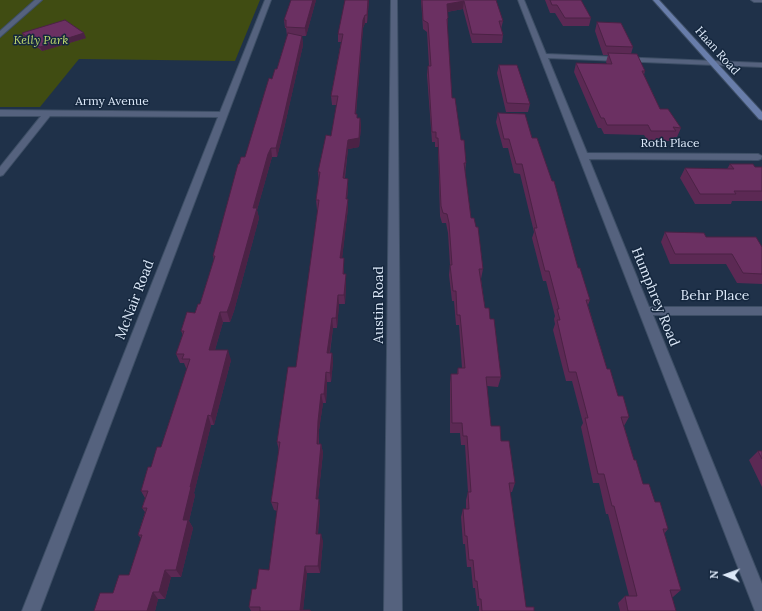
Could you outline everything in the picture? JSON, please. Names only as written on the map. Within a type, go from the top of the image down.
[{"type":"street","points":[[0,36],[39,0]]},
{"type":"street","name":"McNair Road","points":[[31,611],[268,0]]},
{"type":"street","name":"Austin Road","points":[[393,611],[394,0]]},
{"type":"street","name":"Humphrey Road","points":[[521,0],[762,606]]},
{"type":"street","name":"Haan Road","points":[[656,0],[762,117]]},
{"type":"street","points":[[754,0],[762,0]]},
{"type":"street","points":[[543,56],[762,65]]},
{"type":"street","name":"Army Avenue","points":[[0,113],[223,115]]},
{"type":"street","points":[[0,173],[48,113]]},
{"type":"street","name":"Roth Place","points":[[582,156],[758,157]]},
{"type":"street","name":"Behr Place","points":[[644,311],[762,311]]},
{"type":"green space","name":"Kelly Park","points":[[0,0],[260,0],[235,61],[79,59],[40,107],[0,107]]},
{"type":"building","points":[[291,0],[313,0],[305,28],[286,27],[286,20],[284,20]]},
{"type":"building","points":[[345,0],[368,0],[367,15],[365,15],[363,20],[355,114],[357,114],[357,118],[360,118],[359,138],[348,140],[343,178],[348,179],[346,199],[348,199],[340,258],[344,258],[343,274],[346,274],[344,295],[338,295],[336,318],[332,318],[327,353],[332,353],[330,373],[326,372],[324,394],[321,394],[318,421],[317,444],[321,444],[316,499],[319,499],[316,534],[321,534],[318,566],[305,566],[300,610],[310,611],[260,611],[260,607],[249,607],[252,589],[256,589],[259,569],[269,570],[278,503],[271,502],[280,442],[277,442],[288,367],[296,367],[319,200],[316,200],[320,172],[318,172],[326,135],[331,136],[338,96],[331,96],[343,34],[338,34]]},
{"type":"building","points":[[422,0],[496,0],[503,21],[499,21],[503,35],[472,34],[464,1],[447,4],[452,98],[455,98],[461,140],[464,140],[466,163],[464,163],[471,218],[474,218],[476,227],[478,227],[483,269],[479,269],[485,308],[489,308],[490,319],[494,319],[501,377],[486,377],[491,426],[500,426],[501,441],[509,441],[515,483],[509,483],[526,607],[534,607],[534,611],[482,611],[477,581],[475,581],[473,560],[469,560],[463,509],[469,509],[468,492],[471,492],[467,436],[463,436],[462,423],[452,423],[451,374],[458,374],[458,368],[465,368],[460,315],[457,315],[456,291],[453,291],[450,265],[452,265],[449,223],[447,214],[443,213],[441,206],[438,138],[436,138],[436,132],[432,132],[428,66],[431,66],[428,23],[423,20]]},
{"type":"building","points":[[550,0],[581,0],[591,18],[565,18],[557,5],[552,5]]},
{"type":"building","points":[[65,20],[84,33],[40,47],[22,33]]},
{"type":"building","points":[[597,22],[621,23],[633,47],[606,46]]},
{"type":"building","points":[[288,33],[302,36],[276,148],[271,148],[268,154],[253,208],[257,208],[231,301],[227,312],[220,312],[209,350],[228,350],[211,416],[208,415],[190,487],[183,520],[188,520],[176,570],[165,570],[159,592],[153,592],[147,611],[94,611],[100,593],[113,593],[119,575],[129,575],[142,535],[138,535],[147,508],[142,508],[148,491],[141,491],[148,467],[151,467],[157,447],[161,447],[190,359],[182,359],[184,354],[176,354],[184,331],[181,331],[187,312],[195,313],[198,304],[200,304],[215,256],[213,256],[238,164],[241,157],[245,157],[269,78],[272,79],[275,69],[277,69]]},
{"type":"building","points":[[608,53],[637,54],[645,71],[642,71],[660,109],[668,109],[681,128],[673,127],[676,131],[651,131],[648,125],[607,125],[604,118],[601,118],[576,63],[612,64]]},
{"type":"building","points":[[499,65],[517,65],[530,104],[507,103]]},
{"type":"building","points":[[498,113],[525,114],[532,138],[537,138],[552,181],[554,181],[578,268],[580,268],[590,300],[586,300],[607,369],[610,369],[618,396],[623,396],[629,417],[621,417],[634,460],[636,460],[643,484],[649,484],[655,502],[660,502],[668,529],[663,529],[681,590],[670,590],[676,611],[628,611],[625,596],[637,596],[614,506],[612,506],[604,474],[598,474],[585,418],[588,418],[576,372],[569,372],[557,320],[560,320],[557,309],[559,309],[549,271],[545,271],[534,228],[537,228],[522,164],[516,164],[509,139],[504,139]]},
{"type":"building","points":[[730,164],[753,164],[755,167],[762,167],[762,191],[734,191],[736,194],[700,194],[685,168],[734,169]]},
{"type":"building","points":[[665,232],[704,233],[706,237],[756,237],[762,247],[762,274],[743,273],[732,254],[675,254]]},
{"type":"building","points":[[758,451],[762,451],[762,459]]}]
